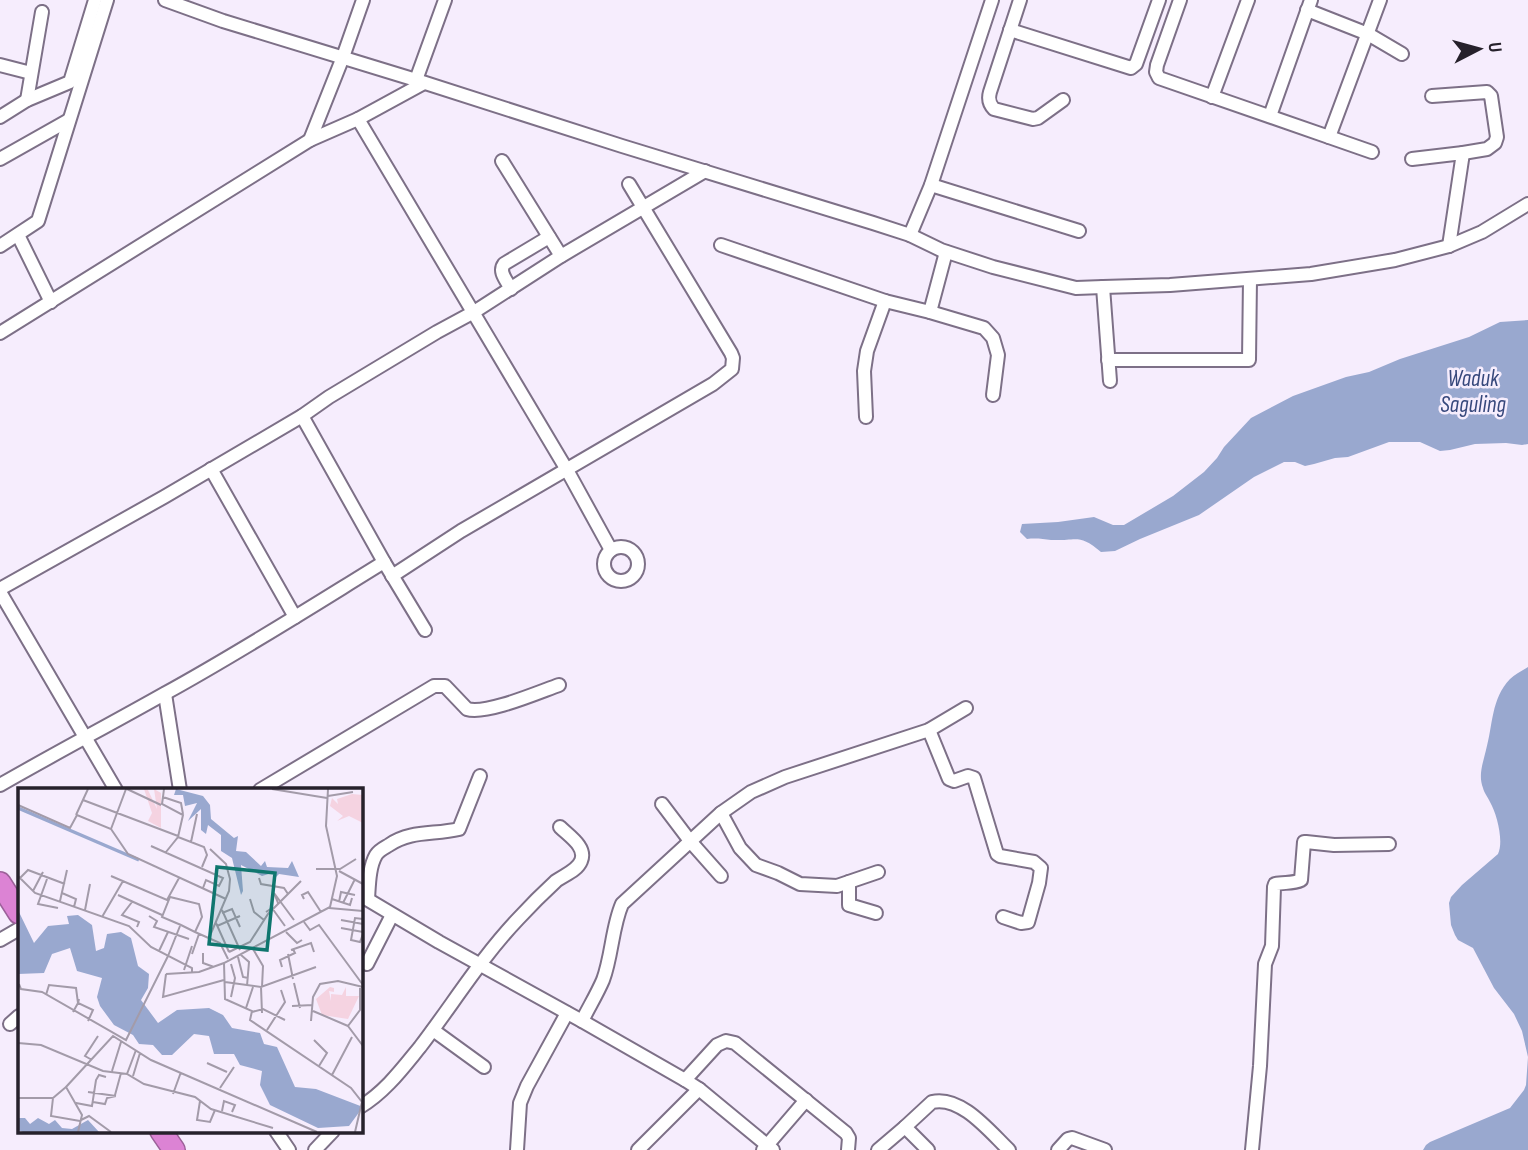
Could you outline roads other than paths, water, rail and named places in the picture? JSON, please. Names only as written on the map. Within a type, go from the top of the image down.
[{"type":"highway","points":[[0,883],[18,911]]},
{"type":"highway","points":[[163,1132],[174,1150]]},
{"type":"street","points":[[0,117],[27,100],[66,85],[71,80],[95,0]]},
{"type":"street","points":[[0,246],[35,223],[39,217],[107,0]]},
{"type":"street","points":[[165,0],[223,21],[910,235],[946,252],[993,267],[1076,288],[1170,285],[1311,274],[1395,260],[1449,246],[1482,233],[1528,204]]},
{"type":"street","points":[[310,140],[363,0]]},
{"type":"street","points":[[0,333],[310,140],[358,119],[420,82],[445,0]]},
{"type":"street","points":[[910,235],[930,185],[992,0]]},
{"type":"street","points":[[1020,0],[990,92],[991,106],[1033,119],[1063,100]]},
{"type":"street","points":[[1010,30],[1131,68],[1136,64],[1159,0]]},
{"type":"street","points":[[1180,0],[1157,65],[1159,78],[1372,152]]},
{"type":"street","points":[[1212,97],[1248,0]]},
{"type":"street","points":[[1329,136],[1380,0]]},
{"type":"street","points":[[1270,116],[1309,5],[1402,54]]},
{"type":"street","points":[[27,100],[42,12]]},
{"type":"street","points":[[0,65],[31,73]]},
{"type":"street","points":[[1412,159],[1487,149],[1495,143],[1497,137],[1491,96],[1487,92],[1432,96]]},
{"type":"street","points":[[358,119],[567,470],[611,550]]},
{"type":"street","points":[[0,159],[69,120]]},
{"type":"street","points":[[1449,246],[1463,153]]},
{"type":"street","points":[[502,160],[561,256]]},
{"type":"street","points":[[115,788],[0,591],[302,416],[329,397],[705,171]]},
{"type":"street","points":[[393,576],[461,531],[713,384],[732,369],[731,353],[629,184]]},
{"type":"street","points":[[930,185],[1079,231]]},
{"type":"street","points":[[18,235],[51,302]]},
{"type":"street","points":[[511,289],[502,272],[504,264],[549,237]]},
{"type":"street","points":[[721,245],[885,301],[984,328],[993,338],[998,355],[993,395]]},
{"type":"street","points":[[930,312],[946,252]]},
{"type":"street","points":[[1108,360],[1249,360],[1250,279]]},
{"type":"street","points":[[1103,287],[1110,381]]},
{"type":"street","points":[[866,417],[864,371],[867,351],[885,301]]},
{"type":"street","points":[[302,416],[425,630]]},
{"type":"street","points":[[211,469],[295,617]]},
{"type":"street","points":[[0,785],[165,694],[384,562]]},
{"type":"street","points":[[262,788],[434,686],[445,686],[463,706],[472,711],[484,710],[559,685]]},
{"type":"street","points":[[165,694],[180,788]]},
{"type":"street","points":[[582,1021],[603,980],[617,914],[622,904],[722,813],[751,792],[785,777],[929,730],[965,708]]},
{"type":"street","points":[[929,730],[949,779],[954,781],[968,776],[974,778],[997,854],[1034,862],[1041,868],[1028,922],[1021,923],[1003,917]]},
{"type":"street","points":[[480,776],[459,828],[398,838],[380,850],[375,856],[364,897],[685,1080],[768,1148],[806,1100]]},
{"type":"street","points":[[662,804],[720,876]]},
{"type":"street","points":[[722,813],[740,848],[756,865],[800,884],[837,886],[878,872]]},
{"type":"street","points":[[362,1106],[377,1097],[401,1070],[479,964],[518,918],[581,862],[583,854],[579,845],[560,828]]},
{"type":"street","points":[[1252,1150],[1260,1066],[1265,964],[1272,946],[1275,884],[1301,880],[1304,842],[1334,845],[1389,844]]},
{"type":"street","points":[[849,882],[849,905],[876,913]]},
{"type":"street","points":[[367,964],[392,915]]},
{"type":"street","points":[[0,940],[18,930]]},
{"type":"street","points":[[517,1150],[520,1103],[567,1013]]},
{"type":"street","points":[[433,1030],[484,1067]]},
{"type":"street","points":[[685,1080],[717,1045],[731,1042],[846,1133],[849,1138],[848,1150]]},
{"type":"street","points":[[638,1150],[699,1089]]},
{"type":"street","points":[[878,1150],[932,1102],[939,1101],[966,1110],[1009,1150]]},
{"type":"street","points":[[905,1127],[928,1150]]},
{"type":"street","points":[[277,1132],[289,1150]]},
{"type":"street","points":[[315,1150],[332,1132]]},
{"type":"street","points":[[1058,1150],[1068,1139],[1074,1138],[1105,1150]]},
{"type":"water","name":"Waduk Saguling","points":[[1528,320],[1528,444],[1475,444],[1440,451],[1420,442],[1389,442],[1348,457],[1305,466],[1284,462],[1254,477],[1199,515],[1115,551],[1101,552],[1088,542],[1078,539],[1027,539],[1020,532],[1022,524],[1094,517],[1113,525],[1124,525],[1173,496],[1204,472],[1251,418],[1293,396],[1469,337],[1500,322]]},
{"type":"water","points":[[1528,667],[1528,1057],[1522,1031],[1514,1014],[1494,988],[1473,948],[1458,940],[1455,935],[1449,903],[1462,885],[1498,854],[1500,849],[1499,828],[1493,807],[1484,790],[1482,769],[1499,695],[1510,679]]},
{"type":"water","points":[[1528,1057],[1528,1150],[1423,1150],[1430,1142],[1510,1108],[1526,1085]]}]
